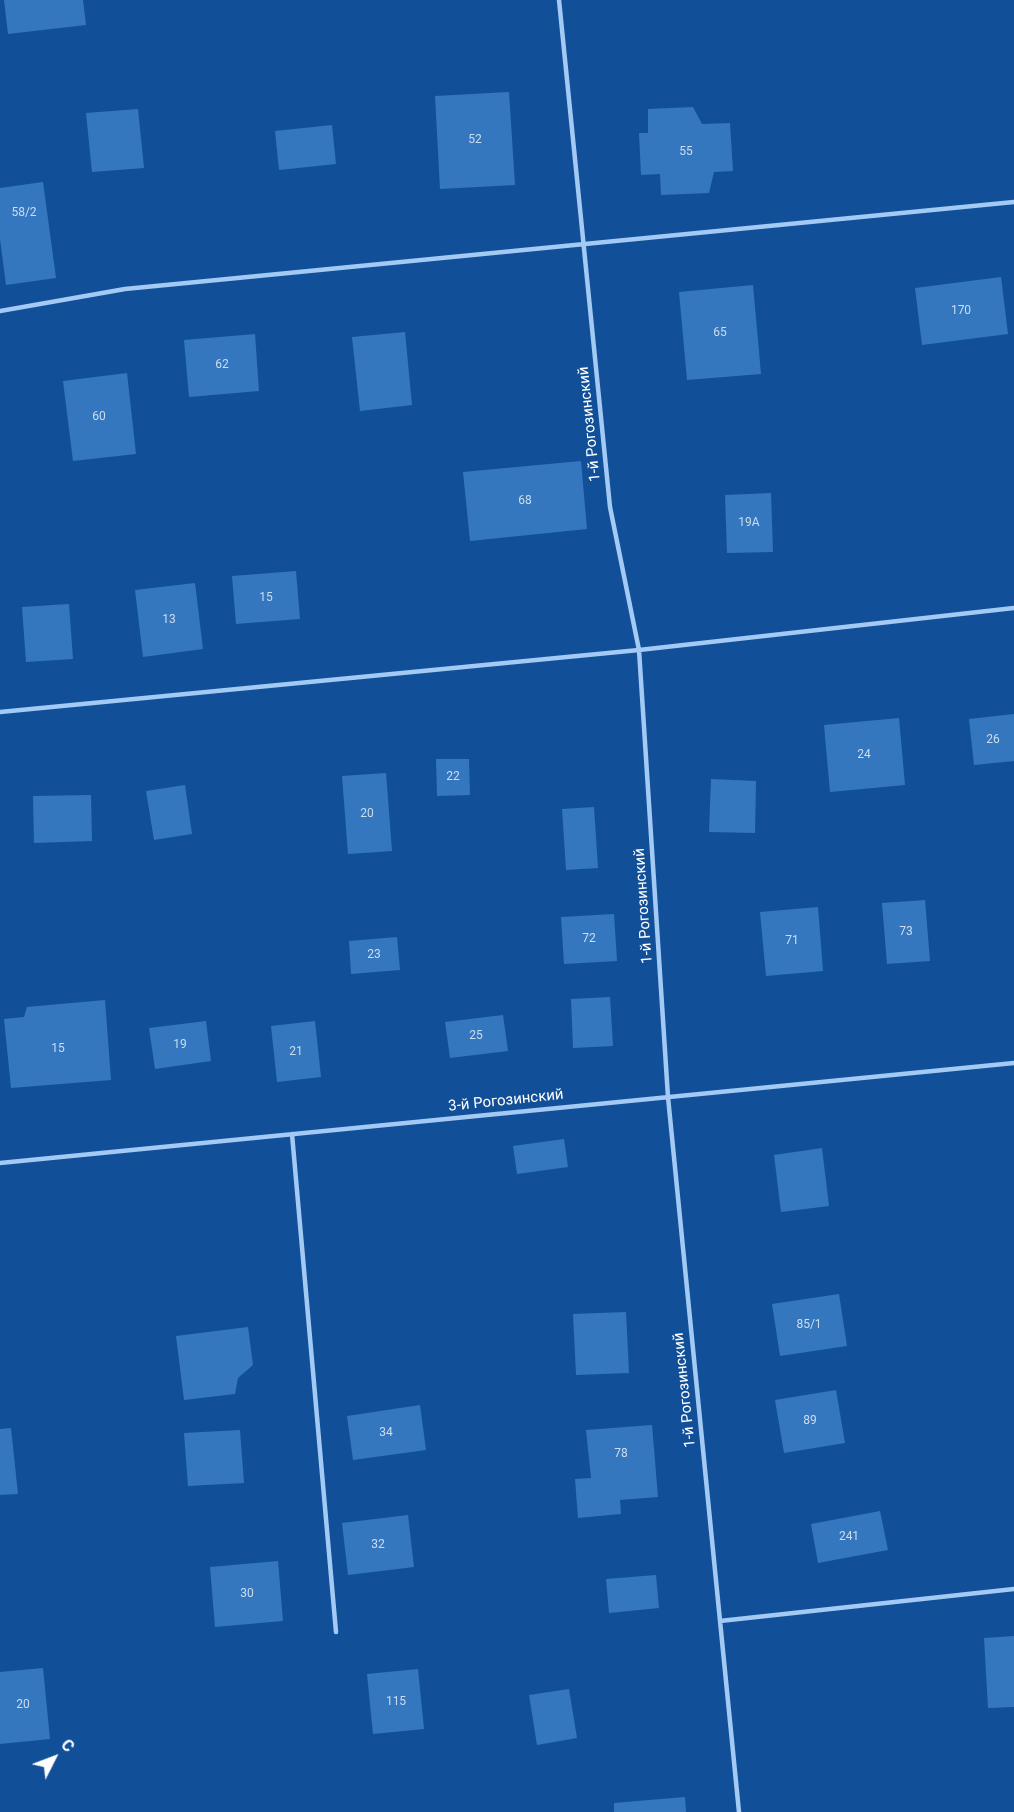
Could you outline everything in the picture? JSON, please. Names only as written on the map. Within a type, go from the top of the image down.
[{"type":"lane","name":"1-й Рогозинский","points":[[559,0],[610,507],[639,651],[668,1097],[739,1812]]},
{"type":"lane","points":[[0,311],[125,289],[1014,202]]},
{"type":"lane","points":[[0,712],[639,651],[1014,608]]},
{"type":"lane","name":"3-й Рогозинский","points":[[0,1163],[1014,1063]]},
{"type":"lane","points":[[292,1134],[336,1632]]},
{"type":"lane","points":[[720,1621],[1014,1589]]},
{"type":"building","points":[[4,0],[83,0],[86,25],[8,34]]},
{"type":"building","points":[[509,92],[515,185],[440,189],[435,96]]},
{"type":"building","points":[[693,107],[702,124],[730,123],[733,171],[714,172],[709,193],[661,195],[660,174],[641,175],[639,133],[648,133],[648,109]]},
{"type":"building","points":[[138,109],[144,168],[92,172],[86,113]]},
{"type":"building","points":[[332,125],[336,164],[279,170],[275,131]]},
{"type":"building","points":[[43,182],[56,278],[6,285],[0,239],[0,188]]},
{"type":"building","points":[[1001,277],[1008,334],[922,345],[915,288]]},
{"type":"building","points":[[753,285],[761,374],[687,380],[679,292]]},
{"type":"building","points":[[405,332],[412,405],[360,411],[352,337]]},
{"type":"building","points":[[255,334],[259,391],[189,397],[184,340]]},
{"type":"building","points":[[127,373],[136,454],[73,461],[63,381]]},
{"type":"building","points":[[581,461],[587,529],[470,541],[463,472]]},
{"type":"building","points":[[771,493],[773,552],[727,553],[725,495]]},
{"type":"building","points":[[296,571],[300,619],[236,624],[232,576]]},
{"type":"building","points":[[195,583],[203,649],[143,657],[135,590]]},
{"type":"building","points":[[69,604],[73,659],[26,662],[22,607]]},
{"type":"building","points":[[1014,714],[1014,761],[974,765],[969,719]]},
{"type":"building","points":[[899,718],[905,785],[830,792],[824,725]]},
{"type":"building","points":[[436,759],[469,759],[470,795],[437,796]]},
{"type":"building","points":[[386,773],[392,851],[348,854],[342,776]]},
{"type":"building","points":[[711,779],[756,781],[755,833],[709,832]]},
{"type":"building","points":[[185,785],[192,834],[154,840],[146,791]]},
{"type":"building","points":[[91,795],[92,841],[34,843],[33,796]]},
{"type":"building","points":[[594,807],[598,868],[566,870],[562,809]]},
{"type":"building","points":[[925,900],[930,961],[887,964],[882,903]]},
{"type":"building","points":[[818,907],[823,971],[766,976],[760,912]]},
{"type":"building","points":[[614,914],[617,961],[564,964],[561,917]]},
{"type":"building","points":[[397,937],[400,970],[351,974],[349,941]]},
{"type":"building","points":[[610,997],[613,1046],[573,1048],[571,999]]},
{"type":"building","points":[[105,1000],[111,1080],[11,1088],[4,1019],[24,1017],[27,1007]]},
{"type":"building","points":[[503,1015],[508,1051],[450,1058],[445,1022]]},
{"type":"building","points":[[206,1021],[211,1061],[155,1069],[149,1028]]},
{"type":"building","points":[[315,1021],[321,1077],[277,1082],[271,1026]]},
{"type":"building","points":[[564,1139],[568,1167],[517,1174],[513,1146]]},
{"type":"building","points":[[822,1148],[829,1206],[781,1212],[774,1155]]},
{"type":"building","points":[[839,1294],[847,1346],[780,1356],[772,1304]]},
{"type":"building","points":[[626,1312],[629,1373],[576,1375],[573,1314]]},
{"type":"building","points":[[248,1327],[253,1365],[238,1378],[235,1394],[184,1400],[176,1336]]},
{"type":"building","points":[[836,1390],[845,1443],[784,1453],[775,1400]]},
{"type":"building","points":[[420,1405],[426,1450],[353,1460],[347,1416]]},
{"type":"building","points":[[652,1425],[658,1497],[620,1500],[621,1514],[578,1518],[575,1479],[591,1478],[586,1430]]},
{"type":"building","points":[[11,1428],[18,1494],[0,1495],[0,1429]]},
{"type":"building","points":[[240,1430],[244,1483],[188,1486],[184,1433]]},
{"type":"building","points":[[880,1511],[888,1550],[818,1563],[811,1524]]},
{"type":"building","points":[[408,1515],[414,1567],[348,1575],[342,1523]]},
{"type":"building","points":[[278,1561],[283,1621],[215,1627],[210,1567]]},
{"type":"building","points":[[656,1575],[659,1608],[609,1613],[606,1579]]},
{"type":"building","points":[[1014,1636],[1014,1707],[988,1708],[984,1638]]},
{"type":"building","points":[[43,1668],[50,1739],[0,1744],[0,1672]]},
{"type":"building","points":[[418,1669],[424,1729],[373,1734],[367,1674]]},
{"type":"building","points":[[569,1689],[577,1738],[537,1745],[529,1695]]},
{"type":"building","points":[[685,1797],[686,1812],[614,1812],[614,1803]]}]
